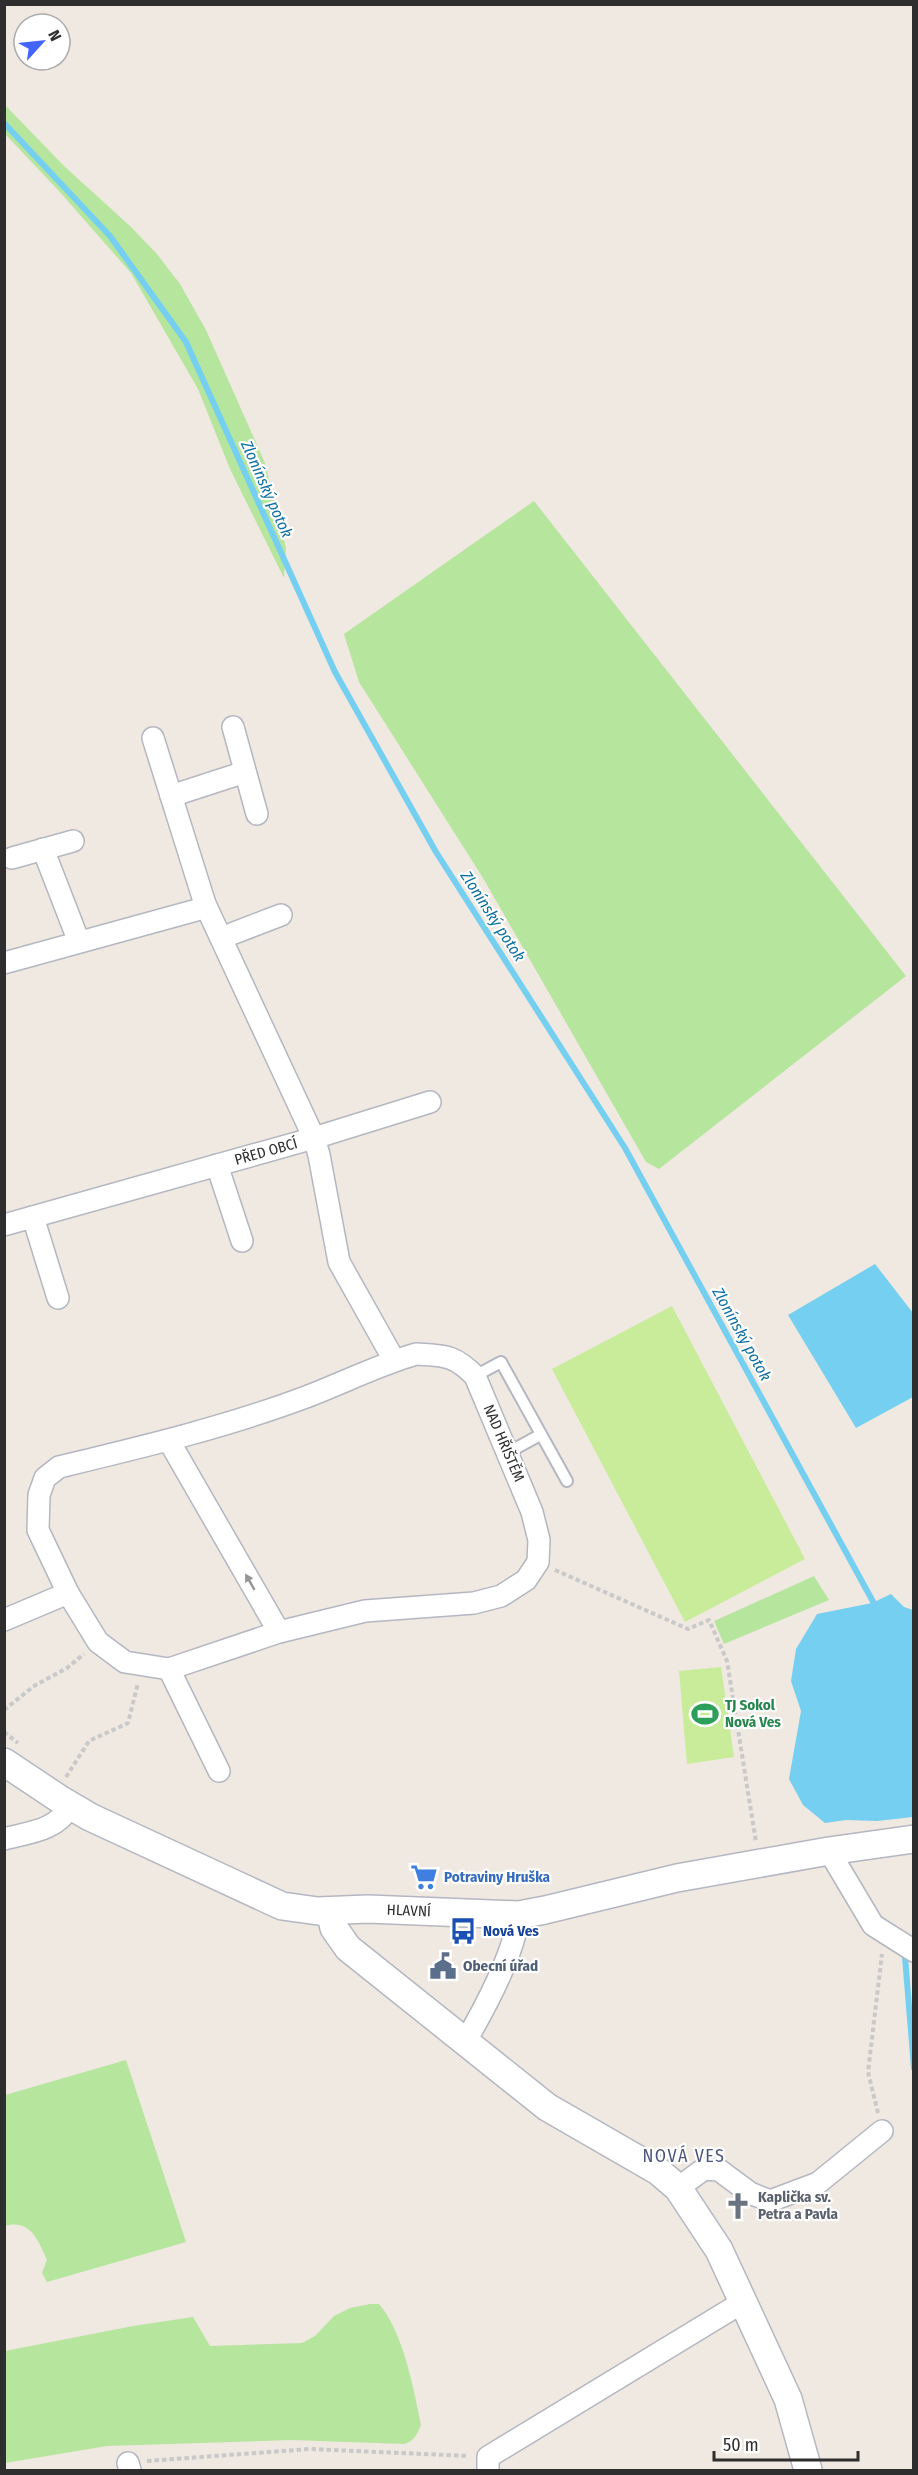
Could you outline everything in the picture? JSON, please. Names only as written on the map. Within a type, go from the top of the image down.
[{"type":"street","points":[[233,727],[257,814]]},
{"type":"street","name":"PŘED OBCÍ","points":[[4,1225],[314,1138],[205,904],[153,738]]},
{"type":"street","points":[[171,796],[245,772]]},
{"type":"street","points":[[12,858],[73,841]]},
{"type":"street","points":[[43,849],[79,942]]},
{"type":"street","points":[[4,963],[204,908],[205,904]]},
{"type":"street","points":[[220,938],[281,915]]},
{"type":"street","points":[[394,1360],[339,1262],[314,1138],[430,1102]]},
{"type":"street","points":[[217,1165],[242,1241]]},
{"type":"street","points":[[33,1217],[58,1298]]},
{"type":"street","name":"NAD HŘIŠTĚM","points":[[416,1354],[445,1356],[461,1362],[475,1376],[509,1452],[532,1512],[539,1540],[538,1562],[526,1580],[501,1596],[474,1603],[364,1611],[279,1632],[169,1669],[125,1662],[98,1642],[68,1593],[38,1530],[39,1495],[45,1478],[59,1467],[169,1441],[305,1398],[394,1360],[416,1354]]},
{"type":"street","points":[[169,1441],[279,1632]]},
{"type":"street","points":[[4,1620],[68,1593]]},
{"type":"street","points":[[169,1669],[219,1771]]},
{"type":"street","name":"HLAVNÍ","points":[[4,1762],[71,1806],[282,1906],[301,1910],[368,1909],[519,1915],[677,1878],[829,1851],[914,1839]]},
{"type":"street","points":[[4,1839],[46,1828],[62,1820],[71,1806]]},
{"type":"street","points":[[829,1851],[873,1924],[914,1951]]},
{"type":"street","points":[[330,1911],[334,1928],[348,1948],[465,2042],[547,2107],[658,2170],[678,2188],[719,2250],[788,2399],[808,2470]]},
{"type":"street","points":[[465,2042],[489,1997],[517,1930],[519,1915]]},
{"type":"street","points":[[678,2188],[704,2169],[719,2170],[750,2193],[770,2201],[818,2183],[882,2131]]},
{"type":"street","points":[[488,2464],[743,2302]]},
{"type":"lane","points":[[475,1376],[501,1362],[567,1481]]},
{"type":"lane","points":[[509,1452],[540,1435]]},
{"type":"path","points":[[538,1562],[688,1629],[709,1620],[727,1661],[759,1863]]},
{"type":"path","points":[[4,1710],[34,1686],[67,1668],[98,1642]]},
{"type":"path","points":[[64,1779],[89,1741],[128,1723],[143,1665]]},
{"type":"path","points":[[882,2131],[868,2072],[878,1971],[887,1933]]},
{"type":"path","points":[[129,2467],[309,2449],[488,2464]]},
{"type":"green space","points":[[5,105],[64,166],[130,226],[157,254],[180,284],[206,330],[265,463],[286,548],[284,578],[230,469],[198,389],[131,273],[5,134]]},
{"type":"green space","points":[[534,501],[906,976],[659,1169],[646,1162],[483,878],[359,682],[344,634]]},
{"type":"green space","points":[[672,1306],[805,1559],[685,1622],[552,1369]]},
{"type":"green space","points":[[814,1576],[829,1600],[724,1644],[714,1621]]},
{"type":"green space","name":"TJ Sokol Nová Ves","points":[[721,1667],[734,1757],[687,1764],[679,1671]]},
{"type":"green space","points":[[126,2060],[186,2242],[47,2282],[42,2273],[47,2260],[32,2233],[21,2226],[5,2226],[5,2095]]},
{"type":"green space","points":[[379,2304],[395,2329],[411,2378],[421,2425],[415,2437],[407,2443],[291,2440],[107,2446],[5,2463],[5,2351],[133,2326],[193,2317],[210,2346],[302,2343],[315,2336],[334,2316],[350,2308]]},
{"type":"water","points":[[875,1264],[913,1313],[913,1397],[856,1428],[788,1315]]},
{"type":"water","points":[[891,1594],[904,1607],[913,1610],[913,1817],[825,1823],[803,1805],[789,1779],[801,1711],[791,1681],[796,1649],[817,1614],[872,1603]]},
{"type":"waterway","name":"Zlonínský potok","points":[[4,123],[110,236],[186,342],[335,672],[436,852],[625,1148],[877,1609]]},
{"type":"waterway","name":"Zlonínský potok","points":[[905,1957],[914,2068]]},
{"type":"place","name":"TJ Sokol Nová Ves","points":[[705,1714]]},
{"type":"place","name":"Potraviny Hruška","points":[[424,1877]]},
{"type":"place","name":"Nová Ves","points":[[463,1931]]},
{"type":"place","name":"Obecní úřad","points":[[443,1966]]},
{"type":"place","name":"Kaplička sv. Petra a Pavla","points":[[738,2206]]},
{"type":"district","name":"NOVÁ VES","points":[[684,2156]]}]
